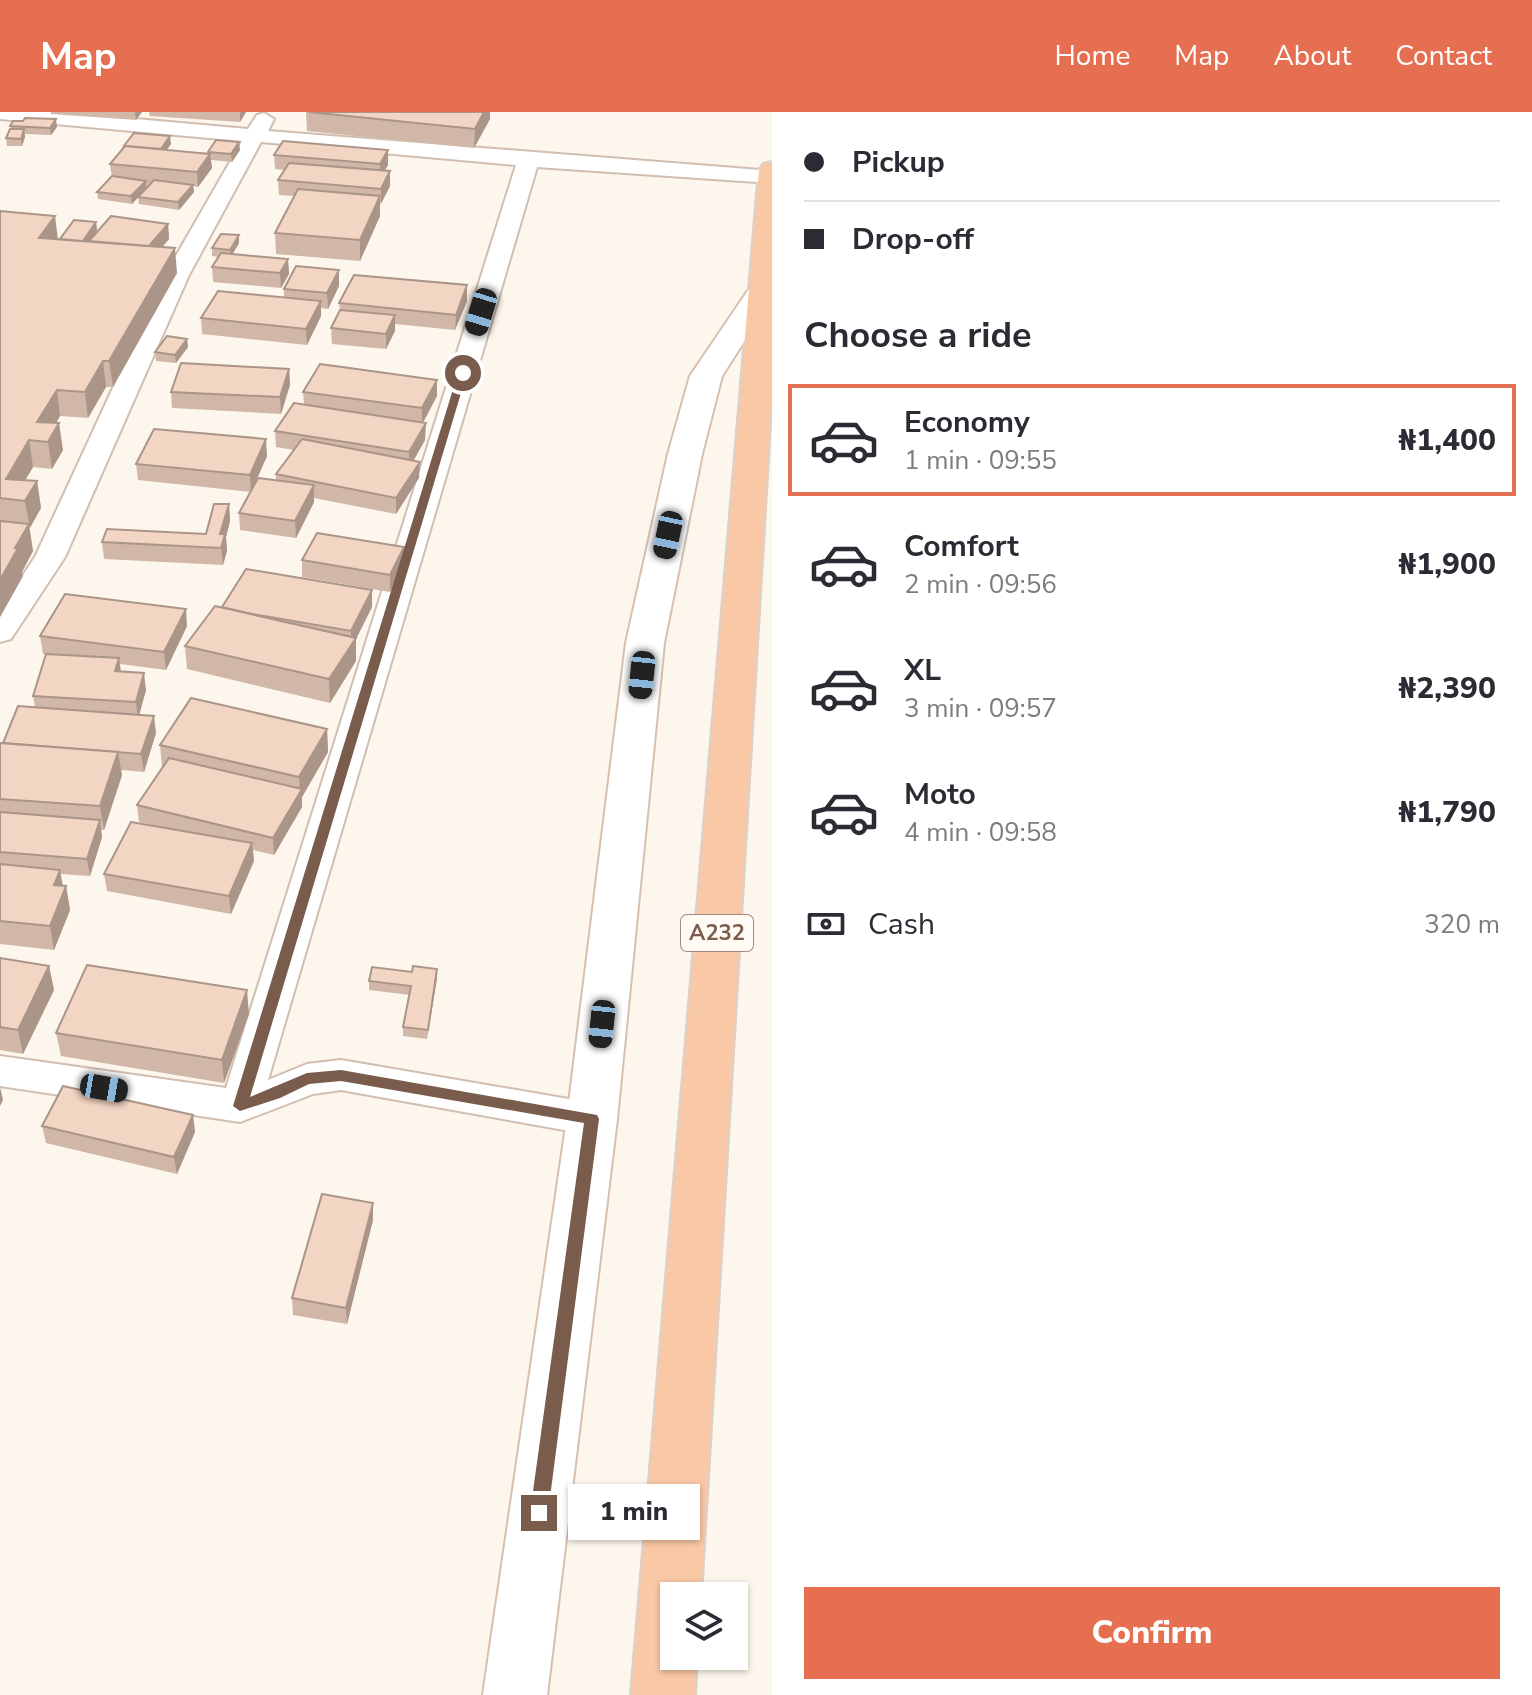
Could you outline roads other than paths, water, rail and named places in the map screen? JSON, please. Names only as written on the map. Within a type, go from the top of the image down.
[{"type":"highway","name":"A232","points":[[663,1695],[771,174]]},
{"type":"main road","points":[[515,1695],[592,1119],[648,628],[685,454],[706,376],[763,289]]},
{"type":"street","points":[[0,633],[50,557],[177,275],[268,112]]},
{"type":"street","points":[[6,116],[528,160],[771,174]]},
{"type":"street","points":[[240,1106],[528,160]]},
{"type":"street","points":[[0,1071],[240,1106],[307,1079],[341,1075],[592,1119]]}]
